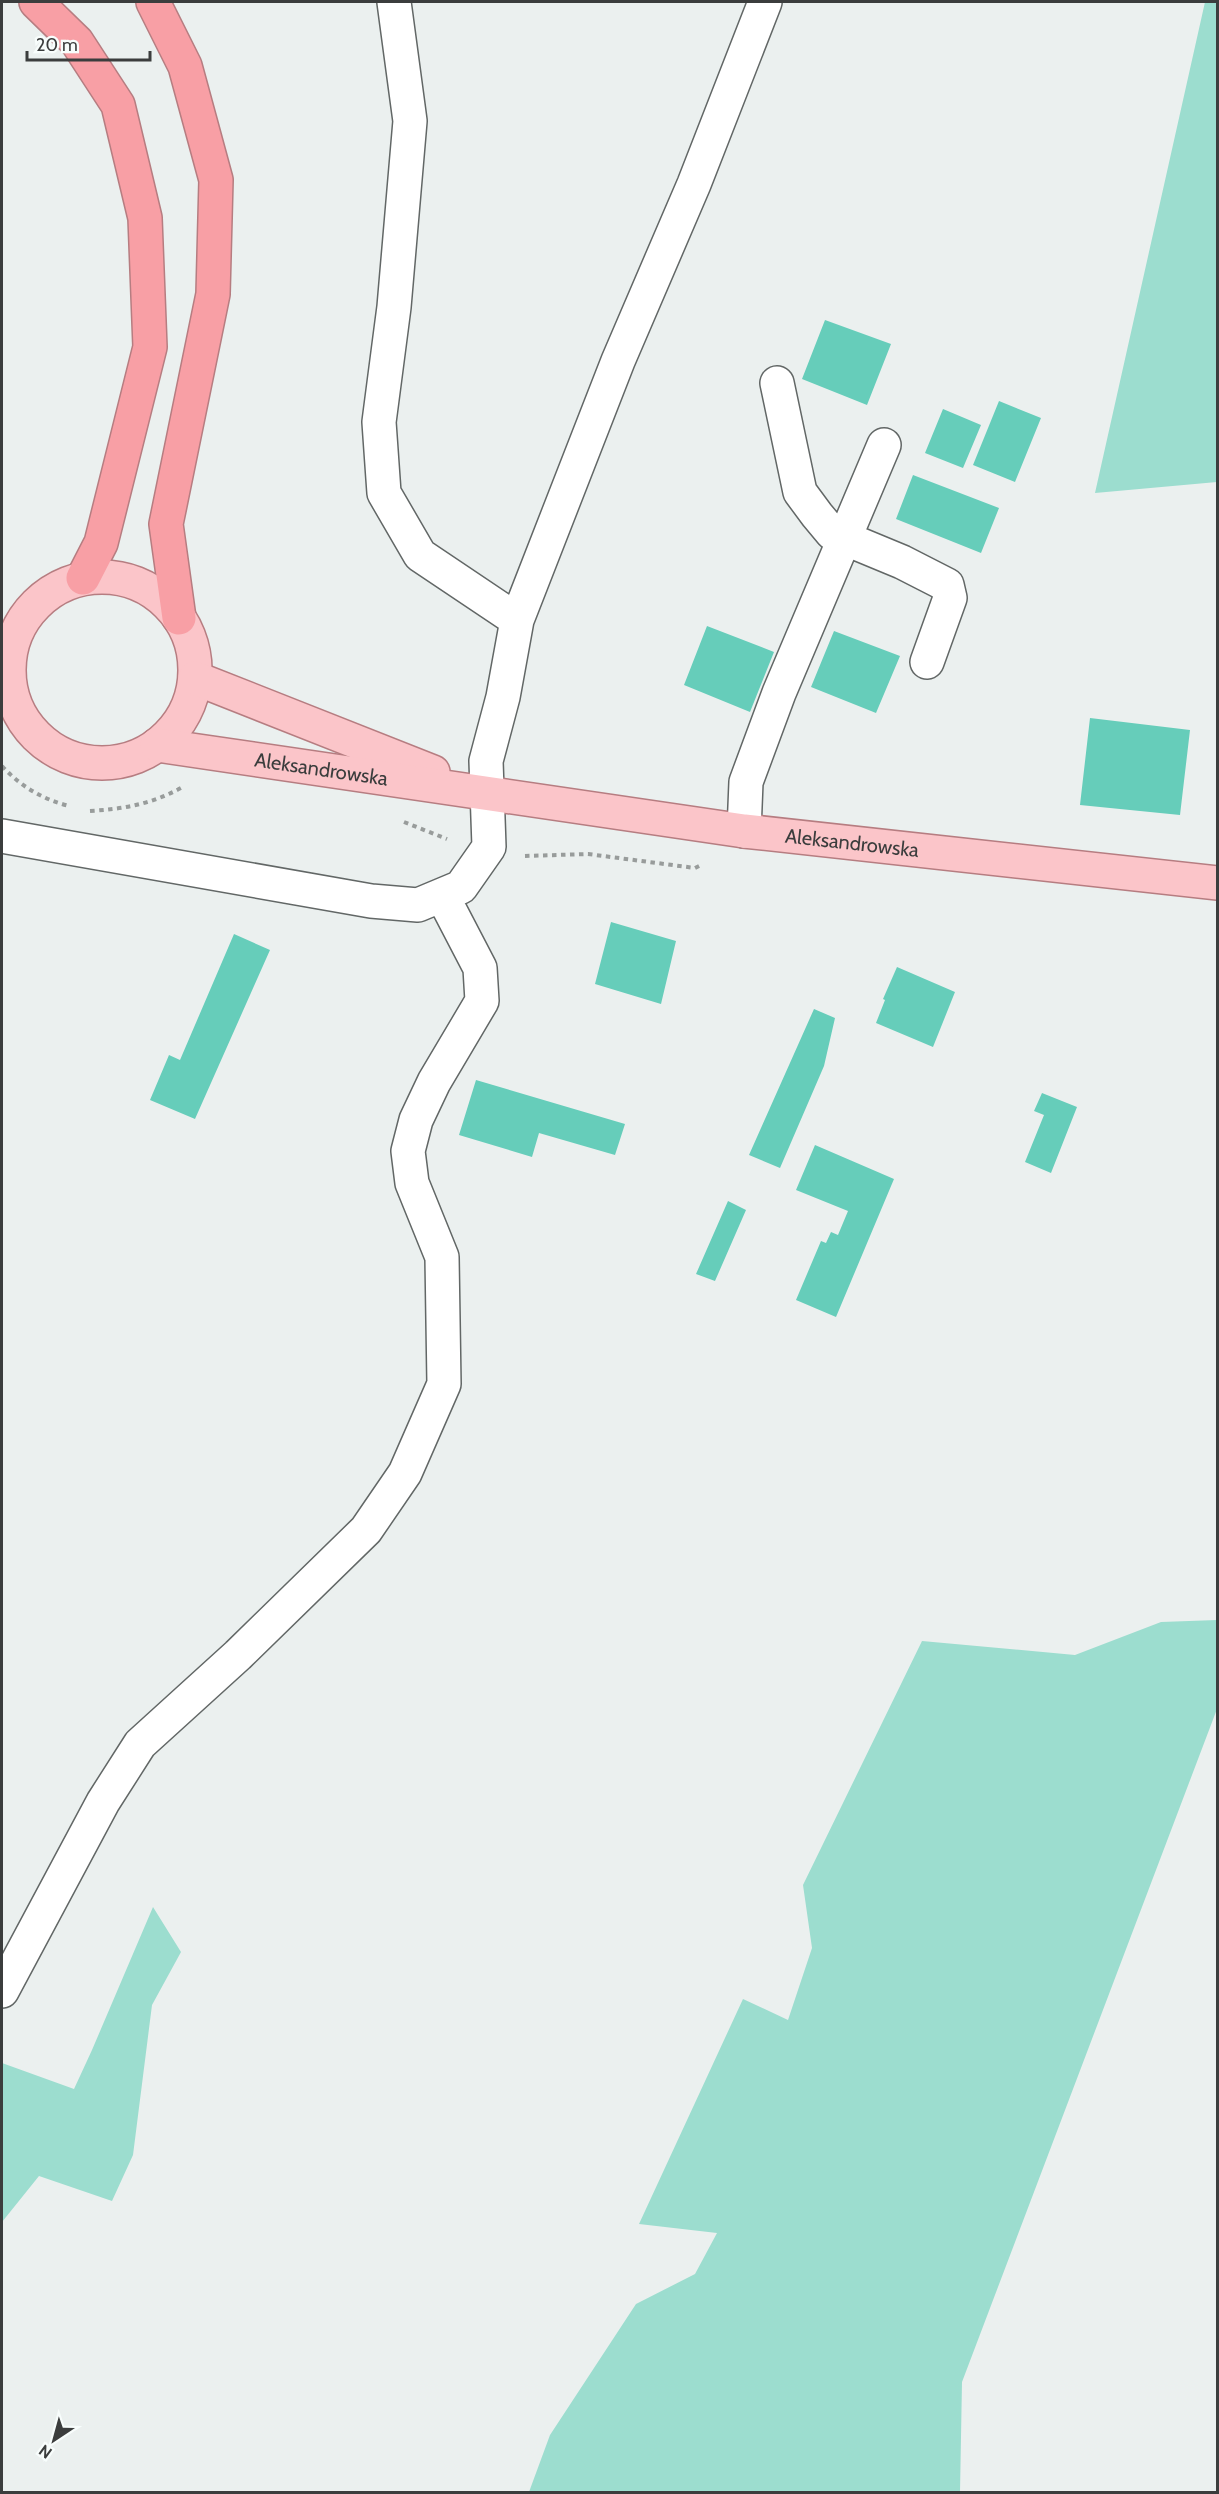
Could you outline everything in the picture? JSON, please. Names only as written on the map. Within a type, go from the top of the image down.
[{"type":"highway","points":[[36,2],[77,42],[118,105],[145,218],[150,347],[101,543],[83,578]]},
{"type":"highway","points":[[153,2],[185,66],[216,180],[213,294],[166,524],[178,618]]},
{"type":"main road","points":[[110,577],[136,584],[160,597],[178,618],[189,636],[194,657],[195,678],[189,704],[176,727],[157,746],[129,759],[99,763],[69,758],[42,742],[22,718],[6,690],[8,634],[31,609],[55,589],[83,578],[110,577]]},
{"type":"main road","name":"Aleksandrowska","points":[[195,678],[487,792]]},
{"type":"main road","name":"Aleksandrowska","points":[[157,746],[744,831],[1218,883]]},
{"type":"street","points":[[394,2],[410,121],[394,307],[379,422],[384,493],[420,555],[517,620]]},
{"type":"street","points":[[2,836],[371,901],[418,905],[460,887],[489,847],[486,762],[503,698],[517,620],[618,361],[694,184],[765,2]]},
{"type":"street","points":[[777,383],[800,492],[832,533],[902,562],[946,585],[950,598],[927,662]]},
{"type":"street","points":[[744,831],[746,782],[778,693],[884,445]]},
{"type":"street","points":[[2,1991],[103,1802],[140,1744],[238,1655],[366,1530],[405,1473],[444,1384],[442,1257],[411,1183],[408,1151],[416,1120],[434,1082],[482,1001],[480,968],[441,895]]},
{"type":"path","points":[[2,766],[15,780],[49,801],[77,809]]},
{"type":"path","points":[[86,812],[130,808],[161,799],[186,785]]},
{"type":"path","points":[[401,820],[448,840],[489,847],[530,858],[588,854],[695,868],[718,856],[744,831]]},
{"type":"green space","points":[[1205,2],[1218,2],[1217,482],[1095,493]]},
{"type":"green space","points":[[1217,1620],[1217,1709],[962,2382],[960,2492],[529,2492],[550,2435],[636,2304],[695,2274],[717,2233],[639,2224],[743,1999],[788,2020],[812,1948],[803,1885],[922,1641],[1075,1655],[1161,1622]]},
{"type":"green space","points":[[153,1907],[181,1952],[152,2005],[133,2155],[112,2201],[39,2176],[2,2222],[2,2063],[74,2089]]},
{"type":"building","points":[[825,320],[891,344],[867,405],[802,379]]},
{"type":"building","points":[[999,401],[1041,418],[1015,482],[973,465]]},
{"type":"building","points":[[943,409],[981,425],[963,468],[925,453]]},
{"type":"building","points":[[913,475],[999,508],[981,553],[896,519]]},
{"type":"building","points":[[707,626],[774,652],[750,712],[684,685]]},
{"type":"building","points":[[834,631],[900,656],[876,713],[811,687]]},
{"type":"building","points":[[1090,718],[1190,730],[1180,815],[1080,805]]},
{"type":"building","points":[[611,922],[676,941],[661,1004],[595,984]]},
{"type":"building","points":[[234,934],[270,950],[195,1119],[150,1100],[169,1055],[180,1060]]},
{"type":"building","points":[[897,967],[955,992],[933,1047],[876,1023],[885,1000],[883,999]]},
{"type":"building","points":[[814,1009],[835,1018],[824,1066],[780,1168],[749,1155]]},
{"type":"building","points":[[476,1080],[625,1124],[615,1155],[539,1133],[532,1157],[459,1135]]},
{"type":"building","points":[[1042,1093],[1077,1107],[1051,1173],[1025,1162],[1044,1115],[1034,1111]]},
{"type":"building","points":[[815,1145],[894,1179],[836,1317],[796,1300],[821,1241],[826,1243],[831,1232],[838,1235],[848,1211],[796,1190]]},
{"type":"building","points":[[728,1201],[746,1210],[715,1281],[696,1274]]}]
